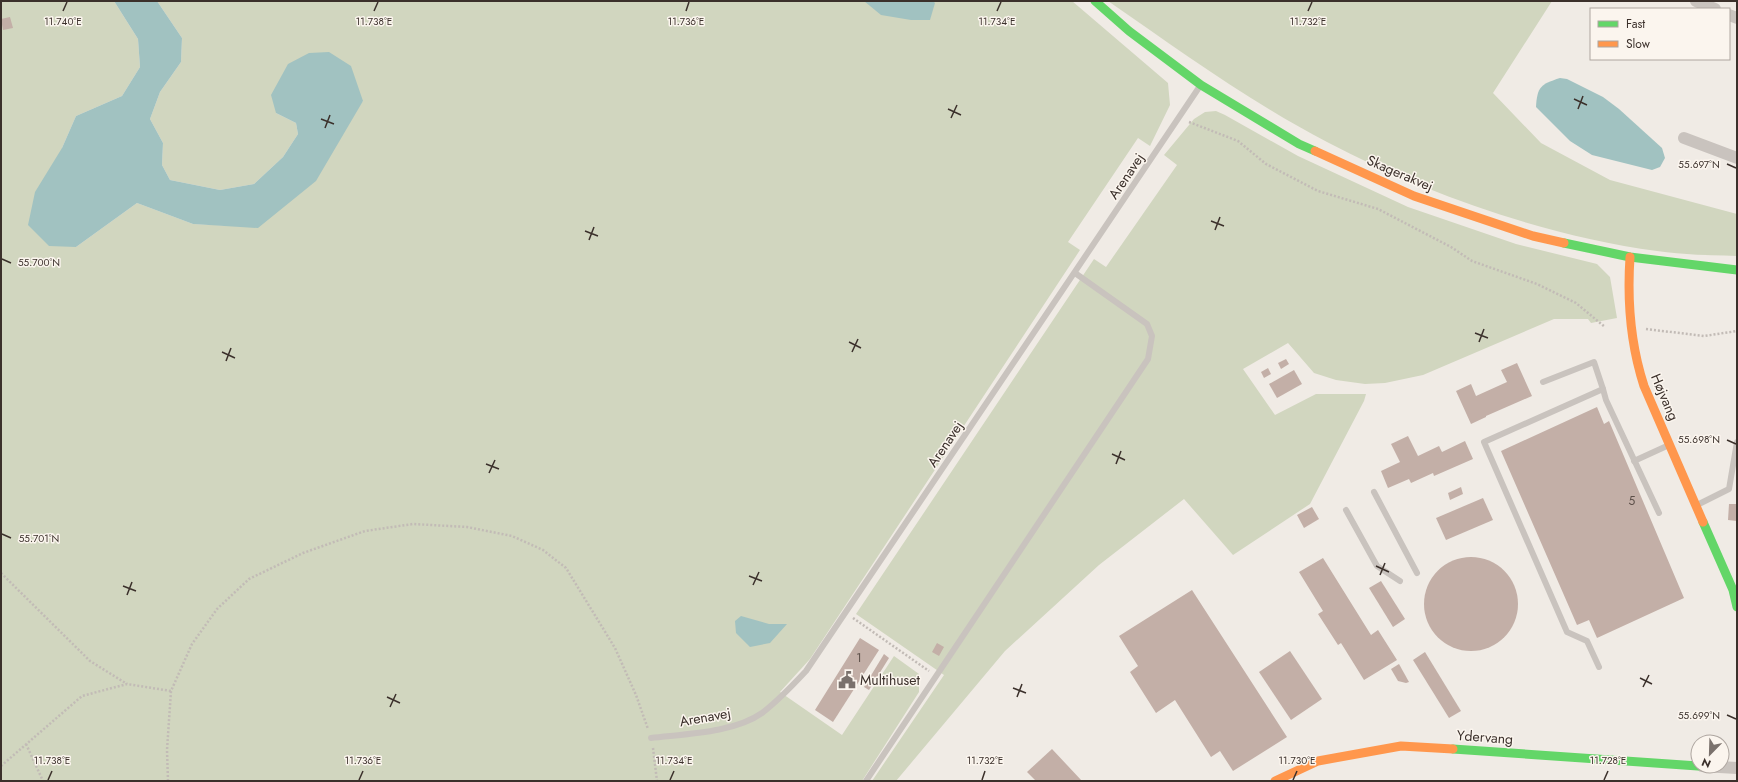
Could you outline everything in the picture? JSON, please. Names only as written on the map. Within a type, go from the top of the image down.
[{"type":"street","name":"Skagerakvej","points":[[1095,1],[1129,31],[1201,85],[1299,144],[1414,196],[1534,236],[1630,257],[1737,270]]},
{"type":"street","points":[[1696,1],[1713,8]]},
{"type":"street","points":[[1684,138],[1737,158]]},
{"type":"street","name":"Højvang","points":[[1630,257],[1627,313],[1634,357],[1641,379],[1732,590],[1737,607]]},
{"type":"street","name":"Ydervang","points":[[1275,781],[1318,762],[1401,746],[1690,765]]},
{"type":"lane","name":"Arenavej","points":[[651,738],[725,728],[761,714],[787,692],[806,671],[1201,85]]},
{"type":"lane","points":[[866,781],[1148,359],[1152,336],[1147,324],[1075,273]]},
{"type":"lane","points":[[1543,382],[1594,362],[1606,400],[1659,513]]},
{"type":"lane","points":[[1599,667],[1588,641],[1567,632],[1484,442],[1603,388]]},
{"type":"lane","points":[[1696,505],[1729,489],[1737,442]]},
{"type":"lane","points":[[1634,461],[1670,445]]},
{"type":"lane","points":[[1374,492],[1417,573]]},
{"type":"lane","points":[[1346,510],[1377,566],[1400,581]]},
{"type":"path","points":[[1179,118],[1208,128],[1238,141],[1266,164],[1318,191],[1378,209],[1451,247],[1472,261],[1537,284],[1576,303],[1605,327]]},
{"type":"path","points":[[1629,327],[1704,336],[1737,330]]},
{"type":"path","points":[[168,781],[167,750],[172,691],[192,644],[217,609],[249,579],[303,553],[365,531],[413,524],[467,527],[512,536],[543,550],[566,568],[614,648],[636,695],[651,738],[657,781]]},
{"type":"path","points":[[1,573],[90,661],[127,684],[172,691]]},
{"type":"path","points":[[845,612],[936,676]]},
{"type":"path","points":[[1,766],[82,696],[127,684]]},
{"type":"path","points":[[26,744],[43,781]]},
{"type":"green space","points":[[1,1],[114,1],[138,39],[140,67],[122,96],[76,116],[62,148],[76,247],[137,203],[193,224],[258,227],[363,101],[276,113],[296,123],[298,134],[283,157],[254,184],[220,190],[170,180],[162,165],[163,143],[150,119],[160,92],[181,62],[182,38],[157,1],[1072,1],[1168,83],[1170,105],[1150,146],[1138,138],[1068,242],[1080,250],[810,659],[780,692],[842,735],[894,656],[919,674],[919,692],[862,781],[1,781]]},
{"type":"green space","points":[[1108,1],[1552,1],[1493,93],[1541,143],[1610,180],[1737,214],[1737,256],[1697,255],[1667,252],[1615,244],[1573,235],[1530,224],[1488,210],[1405,179],[1327,142],[1270,110],[1215,75]]},
{"type":"green space","points":[[1216,111],[1298,156],[1408,207],[1516,244],[1597,264],[1610,277],[1617,318],[1591,323],[1588,319],[1554,319],[1423,375],[1385,383],[1365,384],[1336,380],[1314,373],[1288,343],[1243,369],[1275,415],[1316,394],[1366,394],[1364,401],[1310,504],[1233,555],[1184,499],[1099,565],[1005,651],[896,781],[872,781],[944,675],[856,614],[1094,259],[1106,267],[1177,165],[1164,155],[1194,119],[1205,112]]},
{"type":"water","points":[[114,1],[157,1],[182,38],[181,62],[160,92],[150,119],[163,143],[162,165],[170,180],[220,190],[254,184],[283,157],[298,134],[296,123],[276,113],[271,95],[288,64],[309,53],[329,52],[351,66],[363,101],[316,181],[258,228],[193,224],[137,203],[76,247],[49,246],[28,225],[35,192],[62,148],[76,116],[122,96],[140,67],[138,39]]},
{"type":"water","points":[[864,1],[933,1],[935,3],[930,20],[911,20],[881,15]]},
{"type":"water","points":[[1560,78],[1567,79],[1603,97],[1619,109],[1662,148],[1665,158],[1660,167],[1652,170],[1592,155],[1570,141],[1536,107],[1541,87],[1548,82]]},
{"type":"water","points":[[741,616],[769,624],[787,624],[770,643],[750,647],[736,633],[735,621]]},
{"type":"building","points":[[10,17],[13,28],[3,30],[1,19]]},
{"type":"building","points":[[1286,359],[1289,364],[1281,369],[1278,363]]},
{"type":"building","points":[[1517,363],[1532,396],[1471,424],[1456,391],[1471,384],[1476,396],[1507,382],[1501,370]]},
{"type":"building","points":[[1268,368],[1271,374],[1264,378],[1261,372]]},
{"type":"building","points":[[1294,370],[1302,384],[1277,398],[1269,384]]},
{"type":"building","points":[[1597,407],[1604,424],[1609,421],[1684,598],[1597,638],[1589,620],[1577,625],[1501,451]]},
{"type":"building","points":[[1408,436],[1418,456],[1439,446],[1442,452],[1465,441],[1473,459],[1434,476],[1433,473],[1411,483],[1409,479],[1388,488],[1381,471],[1400,462],[1391,444]]},
{"type":"building","points":[[1461,487],[1463,494],[1450,500],[1448,493]]},
{"type":"building","points":[[1483,498],[1493,520],[1446,540],[1436,518]]},
{"type":"building","points":[[1729,504],[1737,504],[1737,521],[1728,520]]},
{"type":"building","points":[[1312,507],[1319,519],[1304,528],[1297,515]]},
{"type":"building","points":[[1471,557],[1489,561],[1504,571],[1514,586],[1518,604],[1514,622],[1504,637],[1489,647],[1471,651],[1453,647],[1438,637],[1428,622],[1424,604],[1428,586],[1438,571],[1453,561]]},
{"type":"building","points":[[1323,558],[1371,635],[1378,630],[1397,660],[1364,680],[1341,643],[1338,645],[1318,614],[1323,611],[1299,572]]},
{"type":"building","points":[[1381,581],[1405,619],[1393,627],[1369,588]]},
{"type":"building","points":[[1192,590],[1287,737],[1233,771],[1220,751],[1211,757],[1175,700],[1156,713],[1130,672],[1138,666],[1119,636]]},
{"type":"building","name":"Multihuset","points":[[860,638],[879,650],[833,722],[815,710]]},
{"type":"building","points":[[937,643],[944,647],[939,656],[932,652]]},
{"type":"building","points":[[1290,651],[1322,699],[1291,720],[1259,672]]},
{"type":"building","points":[[1425,652],[1461,711],[1449,718],[1413,660]]},
{"type":"building","points":[[884,654],[889,658],[869,690],[864,687]]},
{"type":"building","points":[[1399,664],[1409,682],[1406,683],[1398,681],[1391,669]]},
{"type":"building","points":[[1052,749],[1082,781],[1036,781],[1027,772]]},
{"type":"traffic: fast","points":[[1095,1],[1129,31],[1201,85],[1299,144],[1315,151]]},
{"type":"traffic: fast","points":[[1564,243],[1630,257],[1737,270]]},
{"type":"traffic: fast","points":[[1703,522],[1733,590],[1737,607]]},
{"type":"traffic: fast","points":[[1453,749],[1690,765]]},
{"type":"traffic: slow","points":[[1315,151],[1414,196],[1533,236],[1564,243]]},
{"type":"traffic: slow","points":[[1630,257],[1629,306],[1635,354],[1639,370],[1644,386],[1703,522]]},
{"type":"traffic: slow","points":[[1275,781],[1318,761],[1401,746],[1453,749]]},
{"type":"place","name":"Multihuset","points":[[847,680]]}]
